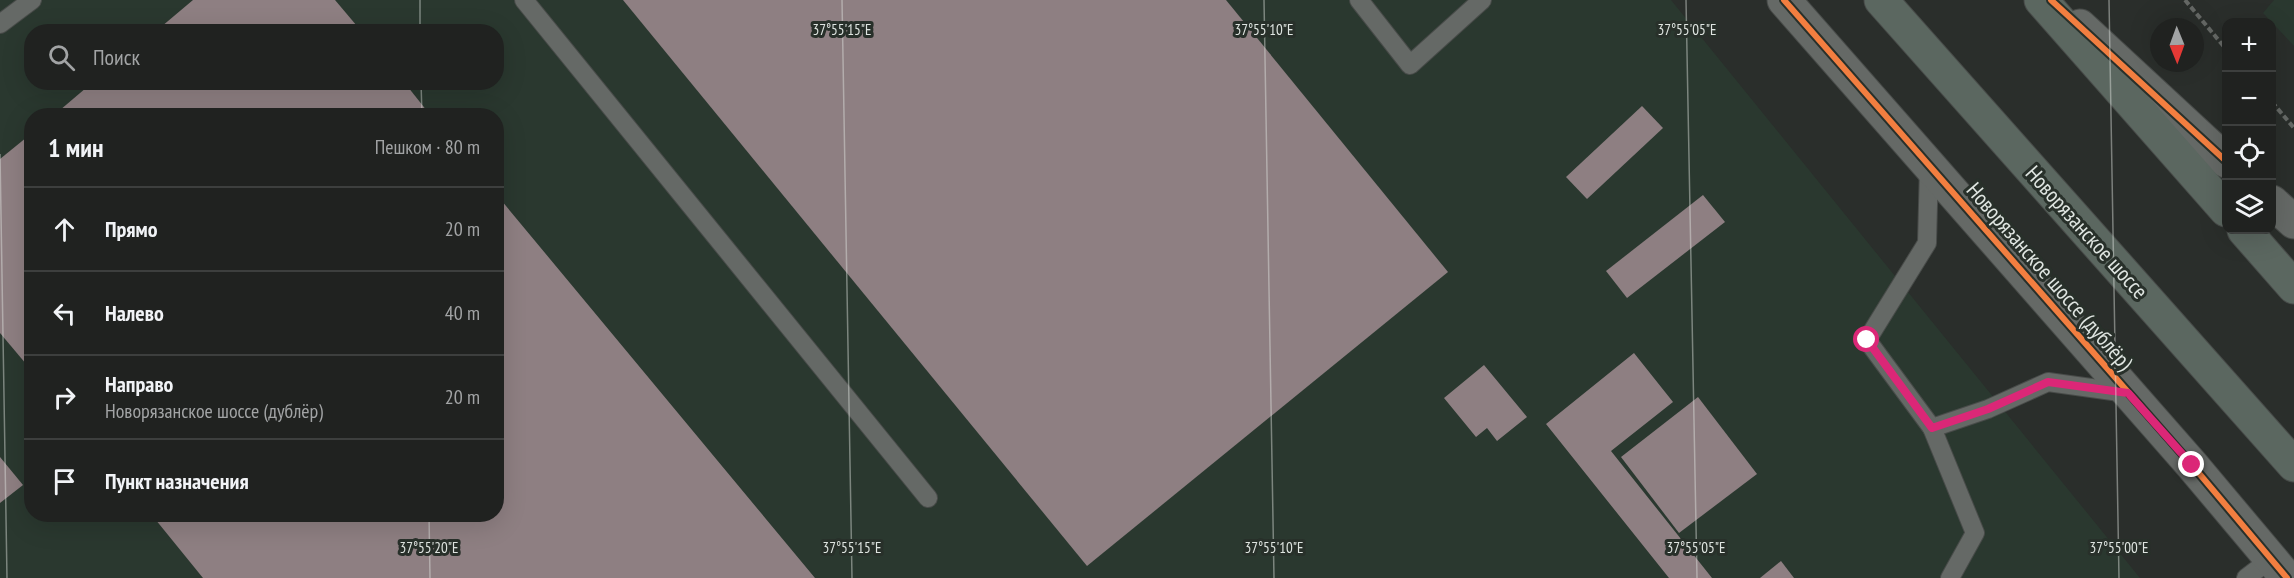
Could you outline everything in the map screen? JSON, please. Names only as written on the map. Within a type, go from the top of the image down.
[{"type":"highway","name":"Новорязанское шоссе","points":[[1881,0],[2294,465]]},
{"type":"highway","points":[[2041,0],[2222,205]]},
{"type":"highway","points":[[2248,234],[2294,287]]},
{"type":"street","name":"Новорязанское шоссе (дублёр)","points":[[1784,0],[2128,393],[2268,572]]},
{"type":"street","points":[[2051,0],[2222,157]]},
{"type":"street","points":[[2276,206],[2294,222]]},
{"type":"lane","points":[[0,24],[32,0]]},
{"type":"lane","points":[[524,0],[928,498]]},
{"type":"lane","points":[[1359,0],[1410,64],[1482,0]]},
{"type":"lane","points":[[1929,166],[1927,243],[1867,340],[1932,428],[1975,533],[1950,578]]},
{"type":"lane","points":[[1932,428],[1988,409],[2048,382],[2128,393]]},
{"type":"path","points":[[2185,0],[2222,44]]},
{"type":"path","points":[[2276,108],[2294,128]]},
{"type":"shaded area","points":[[0,0],[1671,0],[2140,578],[0,578]]},
{"type":"shaded area","points":[[2274,0],[2294,0],[2294,46],[2276,27],[2276,18],[2268,18],[2263,13]]},
{"type":"building","points":[[193,0],[335,0],[355,24],[164,24]]},
{"type":"building","points":[[623,0],[1226,0],[1448,272],[1087,566]]},
{"type":"building","points":[[84,90],[410,90],[425,108],[62,108]]},
{"type":"building","points":[[1642,106],[1663,128],[1587,199],[1566,177]]},
{"type":"building","points":[[24,140],[24,362],[0,333],[0,159]]},
{"type":"building","points":[[1703,195],[1725,222],[1627,298],[1606,271]]},
{"type":"building","points":[[504,204],[815,578],[203,578],[158,522],[504,522]]},
{"type":"building","points":[[1634,353],[1673,402],[1611,451],[1712,578],[1669,578],[1546,424]]},
{"type":"building","points":[[1484,365],[1527,417],[1497,441],[1487,428],[1476,437],[1444,398]]},
{"type":"building","points":[[1698,397],[1757,474],[1679,533],[1621,457]]},
{"type":"building","points":[[0,457],[23,485],[0,503]]},
{"type":"building","points":[[1781,561],[1794,578],[1760,578]]},
{"type":"cycle path","points":[[1784,0],[2192,465],[2287,578]]},
{"type":"cycle path","points":[[2051,0],[2222,157]]},
{"type":"route","points":[[1867,340],[1932,428],[1988,409],[2048,382],[2128,393],[2192,465]]}]
